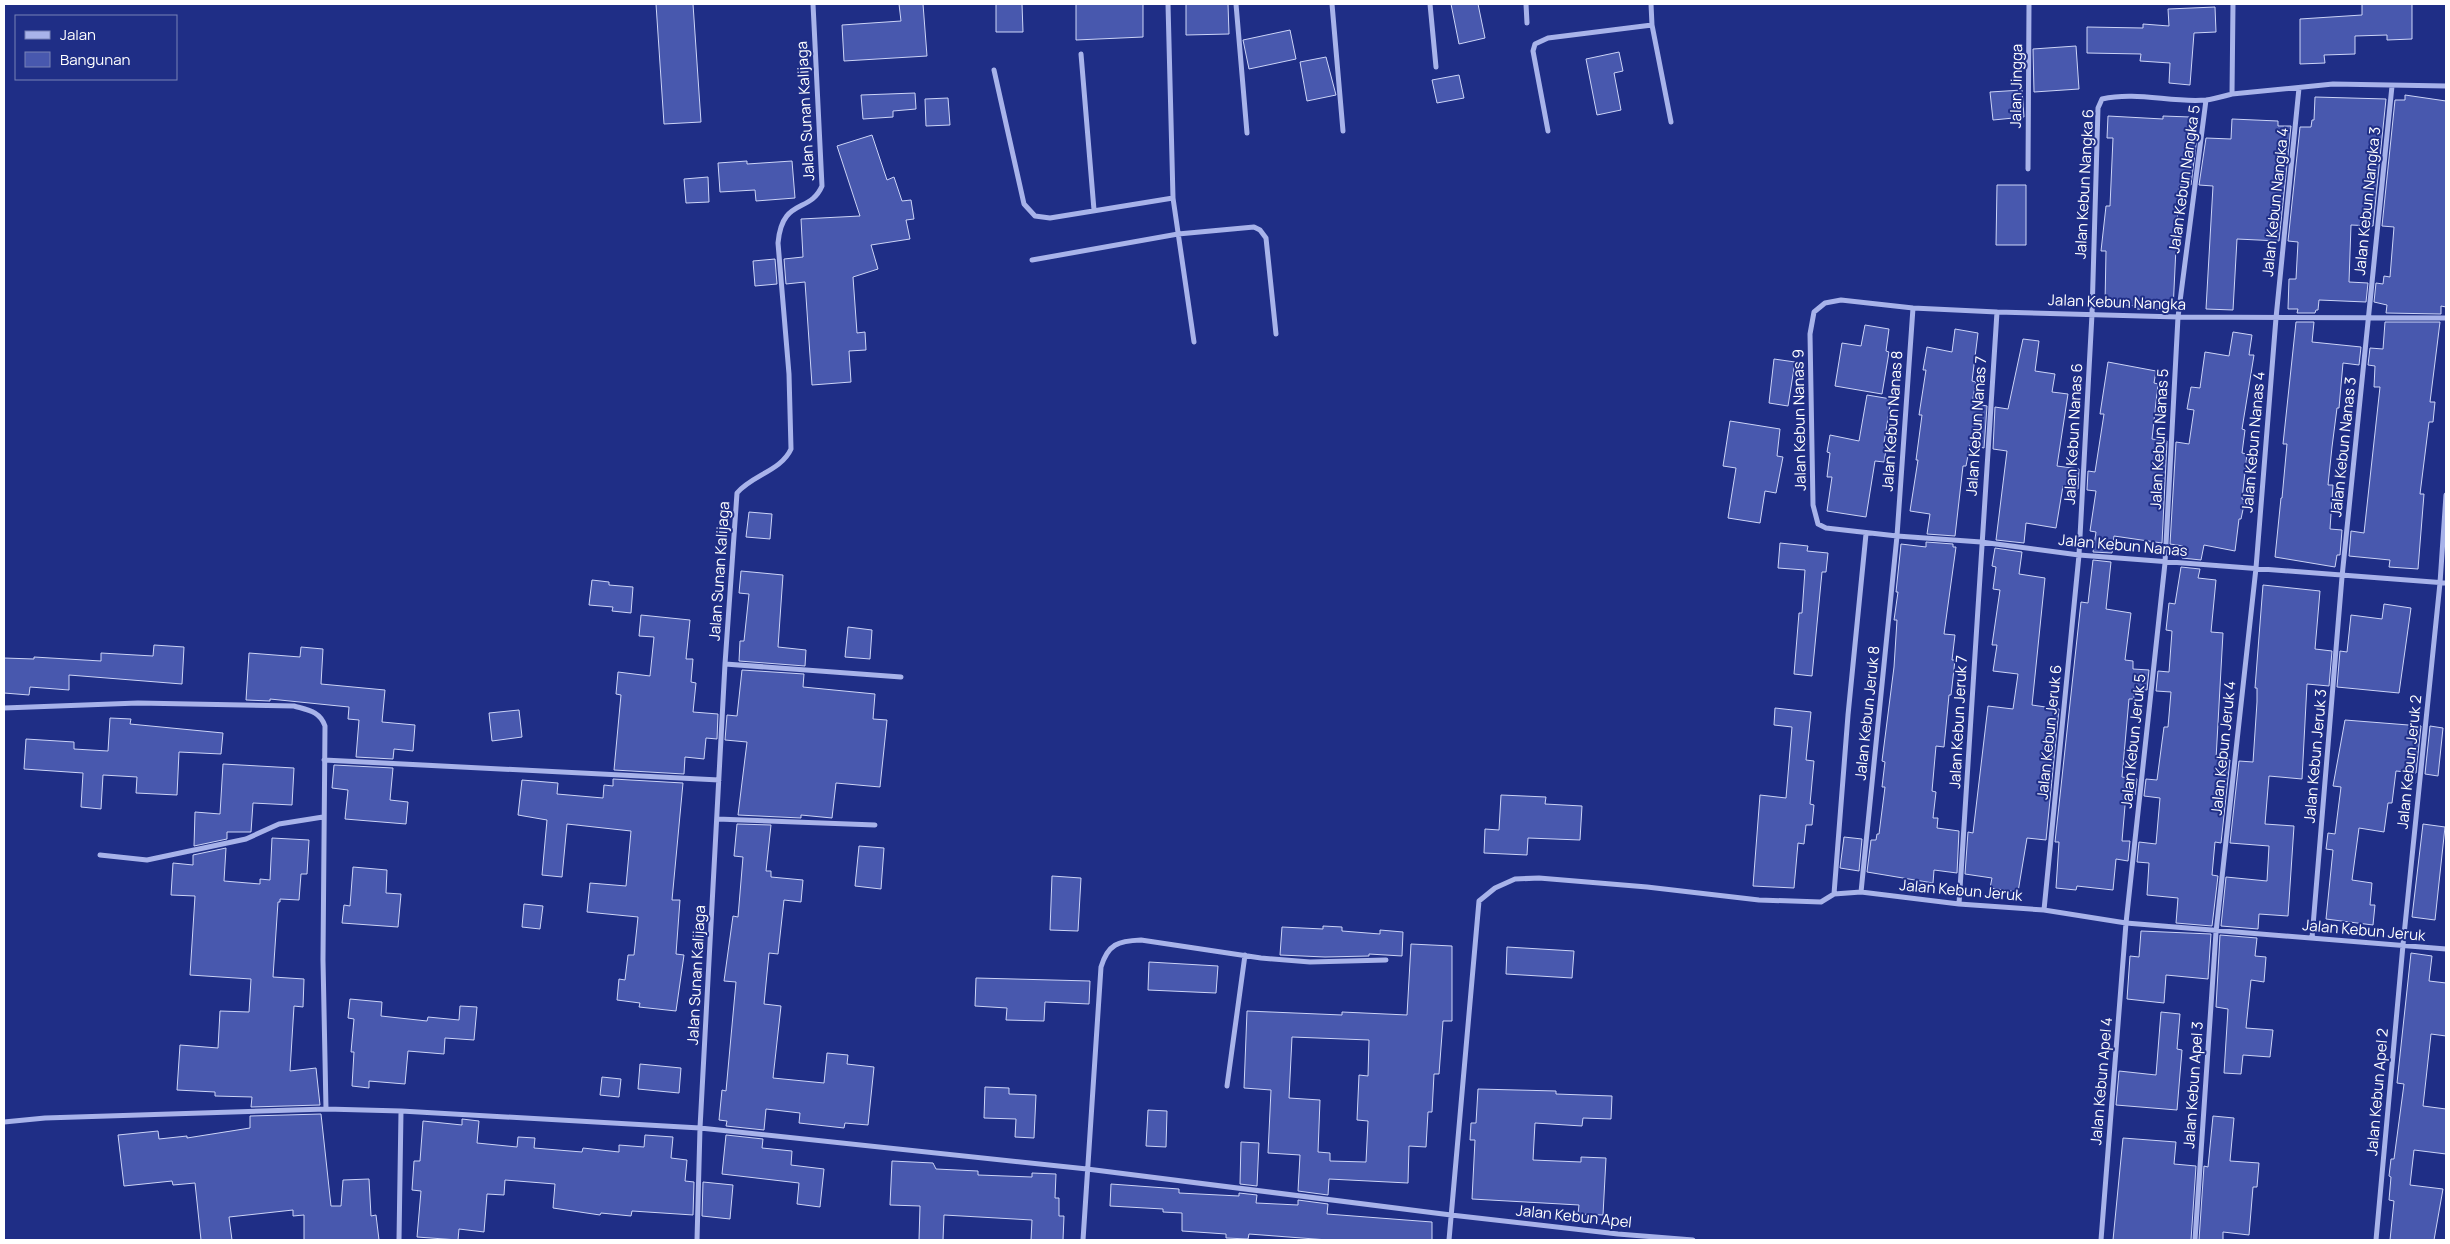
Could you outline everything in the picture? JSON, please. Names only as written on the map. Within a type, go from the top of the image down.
[{"type":"street","name":"Jalan Sunan Kalijaga","points":[[697,1240],[700,1128],[725,664],[737,493],[743,486],[786,459],[791,449],[789,374],[778,243],[780,225],[799,206],[820,193],[822,186],[813,4]]},
{"type":"street","points":[[1168,4],[1173,198],[1194,342]]},
{"type":"street","points":[[1236,4],[1248,133]]},
{"type":"street","points":[[1332,4],[1343,131]]},
{"type":"street","points":[[1430,4],[1436,67]]},
{"type":"street","points":[[1526,4],[1527,23]]},
{"type":"street","points":[[1651,4],[1652,25],[1671,122]]},
{"type":"street","name":"Jalan Jingga","points":[[2028,169],[2029,4]]},
{"type":"street","points":[[2232,94],[2233,4]]},
{"type":"street","points":[[1548,131],[1533,51],[1535,44],[1548,38],[1652,25]]},
{"type":"street","points":[[1082,54],[1094,210]]},
{"type":"street","points":[[994,70],[1024,204],[1035,216],[1050,218],[1173,198]]},
{"type":"street","name":"Jalan Kebun Nangka 5","points":[[2178,317],[2206,100],[2232,94],[2333,84],[2446,86]]},
{"type":"street","name":"Jalan Kebun Nangka 3","points":[[2368,319],[2392,86]]},
{"type":"street","name":"Jalan Kebun Nangka 4","points":[[2276,318],[2299,88]]},
{"type":"street","name":"Jalan Kebun Nangka 6","points":[[2092,314],[2097,128],[2098,108],[2102,99],[2137,96],[2206,100]]},
{"type":"street","points":[[1032,260],[1178,234],[1254,227],[1260,230],[1266,238],[1276,334]]},
{"type":"street","name":"Jalan Kebun Nangka","points":[[1810,334],[1814,312],[1825,303],[1841,300],[1913,308],[1997,312],[2178,317],[2446,318]]},
{"type":"street","name":"Jalan Kebun Nanas 8","points":[[1897,536],[1913,308]]},
{"type":"street","name":"Jalan Kebun Nanas 7","points":[[1981,542],[1997,312]]},
{"type":"street","name":"Jalan Kebun Nanas 6","points":[[2079,555],[2092,314]]},
{"type":"street","name":"Jalan Kebun Nanas 5","points":[[2165,562],[2178,317]]},
{"type":"street","name":"Jalan Kebun Nanas 4","points":[[2256,568],[2276,318]]},
{"type":"street","name":"Jalan Kebun Nanas 3","points":[[2342,577],[2368,319]]},
{"type":"street","name":"Jalan Kebun Nanas 9","points":[[1810,334],[1812,505]]},
{"type":"street","name":"Jalan Kebun Jeruk 2","points":[[2403,945],[2443,583],[2446,495]]},
{"type":"street","name":"Jalan Kebun Nanas","points":[[1812,505],[1818,524],[1826,528],[1866,534],[1981,542],[2079,555],[2256,568],[2342,577],[2443,583]]},
{"type":"street","points":[[1834,894],[1848,715],[1866,534]]},
{"type":"street","name":"Jalan Kebun Jeruk 8","points":[[1861,892],[1897,536]]},
{"type":"street","name":"Jalan Kebun Jeruk 7","points":[[1959,904],[1981,542]]},
{"type":"street","name":"Jalan Kebun Jeruk 6","points":[[2044,910],[2079,555]]},
{"type":"street","name":"Jalan Kebun Jeruk 5","points":[[2126,923],[2165,562]]},
{"type":"street","name":"Jalan Kebun Jeruk 4","points":[[2216,932],[2256,568]]},
{"type":"street","name":"Jalan Kebun Jeruk 3","points":[[2312,938],[2342,577]]},
{"type":"street","points":[[725,664],[901,677]]},
{"type":"street","points":[[4,708],[138,703],[294,706],[315,712],[322,717],[325,726],[323,817],[326,1109]]},
{"type":"street","points":[[324,760],[719,780]]},
{"type":"street","points":[[100,855],[147,860],[246,839],[279,824],[323,817]]},
{"type":"street","points":[[717,819],[874,825]]},
{"type":"street","name":"Jalan Kebun Jeruk","points":[[1451,1215],[1479,901],[1495,888],[1515,879],[1539,878],[1646,887],[1759,900],[1821,902],[1834,894],[1861,892],[1959,904],[2044,910],[2126,923],[2216,932],[2446,949]]},
{"type":"street","name":"Jalan Kebun Apel 4","points":[[2101,1240],[2126,923]]},
{"type":"street","name":"Jalan Kebun Apel 3","points":[[2195,1240],[2216,932]]},
{"type":"street","points":[[1083,1240],[1101,967],[1104,956],[1122,941],[1141,940],[1245,956],[1310,962],[1386,960]]},
{"type":"street","name":"Jalan Kebun Apel 2","points":[[2376,1240],[2403,945]]},
{"type":"street","points":[[1227,1086],[1245,956]]},
{"type":"street","name":"Jalan Kebun Apel","points":[[4,1122],[45,1118],[326,1109],[401,1111],[700,1128],[1087,1169],[1451,1215],[1694,1240]]},
{"type":"street","points":[[399,1240],[401,1111]]},
{"type":"street","points":[[1449,1240],[1451,1215]]},
{"type":"building","points":[[656,4],[693,4],[701,122],[664,124]]},
{"type":"building","points":[[899,4],[923,4],[927,56],[844,61],[842,25],[901,21]]},
{"type":"building","points":[[996,4],[1022,4],[1023,32],[996,32]]},
{"type":"building","points":[[1076,4],[1143,4],[1143,37],[1076,40]]},
{"type":"building","points":[[1186,4],[1228,4],[1229,34],[1186,35]]},
{"type":"building","points":[[1451,4],[1478,4],[1485,38],[1459,44]]},
{"type":"building","points":[[2362,4],[2412,4],[2412,39],[2387,40],[2387,35],[2355,36],[2355,54],[2324,55],[2325,63],[2300,64],[2300,19],[2362,15]]},
{"type":"building","points":[[2215,7],[2216,32],[2194,33],[2190,85],[2169,83],[2170,63],[2140,61],[2141,54],[2087,53],[2087,27],[2143,28],[2143,24],[2169,26],[2168,9]]},
{"type":"building","points":[[1290,30],[1296,59],[1249,69],[1243,40]]},
{"type":"building","points":[[2076,46],[2079,89],[2034,92],[2033,49]]},
{"type":"building","points":[[1619,52],[1623,71],[1614,73],[1621,110],[1597,115],[1586,59]]},
{"type":"building","points":[[1326,57],[1336,95],[1307,101],[1300,62]]},
{"type":"building","points":[[1459,75],[1464,98],[1437,103],[1432,80]]},
{"type":"building","points":[[2022,90],[2024,117],[1993,120],[1990,92]]},
{"type":"building","points":[[915,93],[916,109],[893,111],[893,117],[863,119],[861,95]]},
{"type":"building","points":[[2405,95],[2446,101],[2446,307],[2441,306],[2441,314],[2386,313],[2387,305],[2374,302],[2376,283],[2383,284],[2384,276],[2390,277],[2394,227],[2382,226],[2395,100],[2405,100]]},
{"type":"building","points":[[2315,97],[2386,99],[2373,226],[2351,225],[2349,282],[2368,283],[2366,302],[2319,300],[2318,310],[2315,313],[2297,313],[2298,309],[2288,309],[2289,279],[2296,279],[2298,242],[2288,241],[2300,127],[2311,127],[2312,120],[2314,120]]},
{"type":"building","points":[[948,98],[950,125],[926,126],[925,99]]},
{"type":"building","points":[[2108,116],[2163,119],[2163,116],[2190,117],[2189,137],[2197,137],[2191,185],[2179,185],[2173,310],[2137,309],[2137,306],[2105,304],[2106,251],[2101,251],[2106,206],[2110,206],[2113,138],[2107,138]]},
{"type":"building","points":[[2232,119],[2278,121],[2278,126],[2291,126],[2279,241],[2237,239],[2233,310],[2206,309],[2213,186],[2199,185],[2206,138],[2231,139]]},
{"type":"building","points":[[872,135],[887,180],[894,177],[902,201],[911,200],[914,219],[906,220],[910,239],[871,245],[878,269],[853,277],[857,333],[865,332],[866,350],[849,351],[851,382],[812,385],[805,282],[786,284],[784,259],[803,257],[801,219],[860,216],[837,146]]},
{"type":"building","points":[[747,161],[747,164],[792,161],[795,198],[756,201],[755,190],[720,192],[718,163]]},
{"type":"building","points":[[708,177],[709,202],[686,203],[684,179]]},
{"type":"building","points":[[1997,185],[2026,185],[2026,245],[1996,245]]},
{"type":"building","points":[[775,259],[777,284],[755,286],[753,261]]},
{"type":"building","points":[[2296,322],[2314,322],[2312,342],[2361,347],[2359,365],[2343,363],[2339,408],[2337,408],[2332,447],[2328,485],[2333,485],[2330,529],[2342,530],[2340,555],[2337,555],[2335,567],[2275,557],[2287,444],[2283,444]]},
{"type":"building","points":[[2385,322],[2440,322],[2430,402],[2435,402],[2433,422],[2429,422],[2420,494],[2424,494],[2418,569],[2389,567],[2390,560],[2349,556],[2351,531],[2364,533],[2380,387],[2374,387],[2375,366],[2368,365],[2370,348],[2383,349]]},
{"type":"building","points":[[1865,325],[1889,329],[1886,351],[1889,352],[1882,394],[1835,386],[1842,343],[1861,346]]},
{"type":"building","points":[[1955,329],[1978,333],[1972,381],[1976,382],[1972,403],[1987,406],[1984,448],[1970,445],[1966,466],[1963,466],[1955,536],[1927,534],[1930,514],[1910,511],[1918,460],[1916,460],[1922,415],[1919,415],[1926,370],[1923,370],[1927,347],[1952,352]]},
{"type":"building","points":[[2233,332],[2252,335],[2249,355],[2254,355],[2242,429],[2245,430],[2242,453],[2247,454],[2242,499],[2245,500],[2241,519],[2239,519],[2235,551],[2204,545],[2201,560],[2182,558],[2183,546],[2170,544],[2176,442],[2189,444],[2194,410],[2187,409],[2191,387],[2200,388],[2205,352],[2229,356]]},
{"type":"building","points":[[2023,339],[2039,341],[2035,371],[2055,374],[2052,392],[2068,394],[2057,466],[2079,469],[2078,489],[2063,486],[2056,528],[2026,523],[2024,543],[1996,540],[2007,451],[1993,449],[1995,407],[2008,409]]},
{"type":"building","points":[[1774,359],[1795,362],[1788,406],[1769,403]]},
{"type":"building","points":[[2108,362],[2156,371],[2154,383],[2158,384],[2152,439],[2167,441],[2162,543],[2114,536],[2112,553],[2093,552],[2096,532],[2090,531],[2096,491],[2087,490],[2088,471],[2095,472],[2104,414],[2100,414]]},
{"type":"building","points":[[1867,395],[1891,399],[1884,443],[1887,444],[1884,462],[1875,461],[1866,517],[1827,511],[1832,477],[1827,477],[1830,453],[1827,452],[1830,435],[1859,441]]},
{"type":"building","points":[[1730,421],[1780,429],[1777,456],[1783,457],[1776,493],[1765,491],[1760,523],[1728,518],[1736,468],[1723,466]]},
{"type":"building","points":[[749,512],[772,514],[770,539],[746,537]]},
{"type":"building","points":[[1926,542],[1953,544],[1953,547],[1956,547],[1944,634],[1955,635],[1952,660],[1955,660],[1951,695],[1949,695],[1944,747],[1936,746],[1932,791],[1936,792],[1933,818],[1938,818],[1937,828],[1959,831],[1957,873],[1934,870],[1933,883],[1867,872],[1871,840],[1876,840],[1877,834],[1879,834],[1885,787],[1882,787],[1885,762],[1882,761],[1894,667],[1897,620],[1894,620],[1901,544],[1926,547]]},
{"type":"building","points":[[1780,543],[1808,546],[1807,551],[1828,553],[1826,572],[1822,572],[1812,676],[1794,674],[1799,613],[1802,613],[1805,570],[1778,568]]},
{"type":"building","points":[[1995,548],[2022,552],[2019,574],[2045,578],[2032,705],[2059,709],[2046,840],[2027,838],[2018,892],[1990,888],[1992,878],[1965,874],[1968,832],[1973,833],[1988,706],[2013,709],[2018,674],[1993,671],[1997,645],[1992,645],[2000,590],[1993,589],[1996,567],[1992,566]]},
{"type":"building","points":[[2093,560],[2111,562],[2106,609],[2131,613],[2125,660],[2133,661],[2133,669],[2149,670],[2147,690],[2134,689],[2134,699],[2129,699],[2122,777],[2137,779],[2135,795],[2126,794],[2122,841],[2130,841],[2128,861],[2116,859],[2113,890],[2077,886],[2076,890],[2056,888],[2059,842],[2055,842],[2081,602],[2088,603]]},
{"type":"building","points":[[2181,567],[2200,569],[2198,578],[2216,580],[2211,632],[2223,633],[2216,759],[2230,760],[2221,843],[2215,842],[2212,875],[2218,876],[2212,926],[2176,923],[2178,898],[2147,895],[2149,863],[2137,862],[2139,842],[2156,844],[2160,798],[2144,796],[2146,779],[2157,780],[2164,727],[2168,727],[2171,692],[2156,691],[2158,671],[2169,672],[2172,631],[2166,630],[2169,603],[2175,604]]},
{"type":"building","points":[[741,571],[783,575],[778,647],[806,650],[805,666],[739,661],[740,641],[744,641],[749,594],[739,593]]},
{"type":"building","points":[[592,580],[609,582],[609,585],[633,587],[631,613],[612,611],[613,607],[589,605]]},
{"type":"building","points":[[2263,585],[2320,591],[2315,649],[2332,651],[2329,686],[2307,684],[2302,779],[2269,776],[2265,824],[2294,826],[2288,916],[2259,914],[2258,929],[2221,926],[2226,877],[2267,881],[2269,846],[2230,843],[2239,761],[2253,762],[2257,702],[2257,688],[2255,688]]},
{"type":"building","points":[[2384,604],[2411,608],[2399,693],[2337,687],[2340,651],[2347,652],[2351,615],[2382,619]]},
{"type":"building","points":[[641,615],[690,620],[686,659],[693,659],[691,682],[696,683],[693,712],[718,714],[717,739],[706,738],[704,759],[685,757],[684,774],[614,770],[621,695],[616,694],[618,672],[650,676],[654,637],[639,636]]},
{"type":"building","points":[[848,627],[872,630],[870,659],[845,657]]},
{"type":"building","points":[[154,645],[184,647],[182,684],[69,675],[69,690],[30,687],[29,695],[4,693],[4,658],[34,659],[34,657],[101,661],[101,653],[153,656]]},
{"type":"building","points":[[301,647],[323,649],[321,684],[385,690],[382,722],[415,725],[413,751],[394,749],[393,759],[356,757],[359,720],[348,719],[349,707],[270,699],[270,701],[246,700],[249,653],[300,657]]},
{"type":"building","points":[[742,670],[804,674],[803,687],[875,694],[873,719],[887,720],[880,787],[836,783],[832,818],[801,815],[801,818],[738,815],[747,742],[725,740],[727,715],[737,716]]},
{"type":"building","points":[[1775,708],[1811,712],[1806,760],[1814,761],[1810,804],[1814,805],[1812,825],[1806,825],[1804,844],[1798,843],[1794,888],[1753,886],[1760,795],[1786,798],[1792,727],[1774,725]]},
{"type":"building","points":[[519,710],[522,737],[492,741],[489,713]]},
{"type":"building","points":[[110,718],[131,719],[130,724],[223,733],[221,754],[179,752],[177,795],[136,793],[137,777],[103,775],[101,809],[81,807],[83,773],[24,769],[26,739],[74,742],[74,749],[108,751]]},
{"type":"building","points":[[2345,720],[2421,726],[2416,773],[2396,771],[2392,803],[2388,803],[2384,832],[2359,828],[2352,880],[2372,883],[2370,905],[2375,905],[2373,925],[2326,919],[2333,850],[2326,849],[2328,833],[2335,834],[2341,787],[2333,786]]},
{"type":"building","points":[[2430,726],[2443,728],[2438,776],[2425,774]]},
{"type":"building","points":[[223,764],[294,768],[292,805],[253,803],[251,832],[227,832],[227,839],[194,846],[195,812],[220,814]]},
{"type":"building","points":[[334,765],[393,768],[390,800],[408,802],[406,824],[345,819],[348,790],[332,788]]},
{"type":"building","points":[[613,779],[683,783],[672,900],[680,900],[676,954],[684,955],[676,1011],[639,1007],[640,1003],[617,1000],[619,979],[625,980],[628,955],[634,955],[638,917],[587,912],[590,883],[626,886],[631,831],[567,824],[562,877],[542,875],[547,820],[518,815],[522,780],[558,783],[557,794],[603,798],[604,785],[613,786]]},
{"type":"building","points":[[1501,795],[1546,797],[1545,804],[1582,806],[1580,840],[1528,838],[1527,855],[1484,853],[1485,829],[1499,830]]},
{"type":"building","points":[[737,824],[771,825],[766,871],[771,871],[771,877],[803,880],[801,902],[784,900],[778,954],[769,953],[764,1004],[781,1006],[773,1078],[824,1083],[827,1053],[848,1055],[847,1064],[874,1067],[868,1125],[845,1123],[844,1128],[799,1123],[800,1113],[766,1109],[764,1130],[726,1126],[727,1121],[719,1120],[722,1090],[726,1091],[736,982],[724,981],[733,916],[738,917],[743,857],[734,856]]},
{"type":"building","points":[[2423,824],[2445,827],[2435,920],[2412,917]]},
{"type":"building","points":[[1844,837],[1862,839],[1859,871],[1840,868]]},
{"type":"building","points":[[272,838],[309,840],[307,874],[301,874],[299,900],[280,899],[280,902],[278,902],[273,977],[304,979],[303,1007],[294,1006],[290,1071],[316,1068],[320,1105],[251,1107],[252,1097],[215,1096],[215,1092],[177,1090],[180,1045],[218,1048],[220,1011],[249,1012],[251,979],[190,975],[195,896],[171,895],[173,863],[193,865],[193,855],[226,848],[224,881],[260,884],[260,879],[270,880]]},
{"type":"building","points":[[859,846],[884,848],[881,889],[855,886]]},
{"type":"building","points":[[353,867],[387,870],[386,893],[401,894],[398,927],[342,923],[344,905],[350,906]]},
{"type":"building","points":[[1052,876],[1081,878],[1078,931],[1050,930]]},
{"type":"building","points":[[524,904],[543,906],[540,929],[522,927]]},
{"type":"building","points":[[1323,926],[1342,927],[1342,931],[1380,934],[1380,930],[1403,932],[1402,956],[1369,954],[1369,956],[1325,957],[1280,955],[1282,927],[1323,929]]},
{"type":"building","points":[[2141,931],[2211,934],[2208,979],[2166,975],[2164,1003],[2127,999],[2130,956],[2139,957]]},
{"type":"building","points":[[2220,935],[2257,938],[2255,956],[2266,957],[2264,982],[2251,980],[2246,1028],[2273,1030],[2270,1057],[2243,1055],[2241,1074],[2224,1073],[2228,1009],[2216,1007]]},
{"type":"building","points":[[1411,944],[1452,946],[1452,1021],[1443,1021],[1439,1074],[1434,1074],[1432,1112],[1428,1112],[1426,1147],[1409,1146],[1408,1183],[1329,1179],[1328,1195],[1298,1191],[1300,1155],[1268,1153],[1271,1090],[1244,1088],[1247,1011],[1342,1015],[1342,1012],[1407,1015]],"holes":[[[1292,1037],[1369,1040],[1368,1076],[1359,1075],[1357,1120],[1368,1121],[1366,1162],[1330,1161],[1330,1153],[1318,1152],[1320,1100],[1289,1098]]]},
{"type":"building","points":[[1507,947],[1574,951],[1572,978],[1506,974]]},
{"type":"building","points":[[2411,953],[2432,956],[2429,981],[2446,983],[2446,1036],[2431,1034],[2423,1106],[2446,1109],[2446,1154],[2414,1150],[2410,1185],[2443,1189],[2434,1240],[2390,1240],[2394,1201],[2389,1200],[2391,1177],[2389,1176],[2391,1159],[2394,1159],[2404,1084],[2397,1083]]},
{"type":"building","points":[[1149,962],[1218,966],[1216,993],[1148,990]]},
{"type":"building","points":[[976,978],[1090,981],[1089,1004],[1045,1002],[1044,1021],[1006,1020],[1007,1008],[975,1006]]},
{"type":"building","points":[[350,999],[382,1002],[381,1016],[427,1021],[428,1017],[459,1020],[460,1006],[477,1007],[474,1040],[445,1038],[444,1054],[408,1051],[405,1084],[369,1081],[369,1088],[352,1086],[354,1052],[351,1052],[354,1019],[348,1018]]},
{"type":"building","points":[[2161,1012],[2180,1014],[2177,1049],[2182,1050],[2177,1110],[2116,1105],[2119,1071],[2156,1075]]},
{"type":"building","points":[[640,1064],[681,1068],[679,1093],[638,1089]]},
{"type":"building","points":[[602,1077],[621,1079],[619,1097],[600,1095]]},
{"type":"building","points":[[985,1087],[1009,1088],[1009,1094],[1036,1095],[1034,1138],[1015,1137],[1016,1119],[984,1118]]},
{"type":"building","points":[[1478,1089],[1556,1091],[1556,1094],[1612,1096],[1611,1119],[1583,1118],[1582,1126],[1535,1123],[1533,1160],[1581,1162],[1581,1157],[1606,1158],[1603,1215],[1578,1214],[1579,1205],[1472,1199],[1475,1140],[1470,1140],[1471,1123],[1476,1123]]},
{"type":"building","points":[[1148,1110],[1167,1111],[1166,1147],[1146,1146]]},
{"type":"building","points":[[321,1114],[331,1206],[341,1206],[343,1180],[369,1179],[371,1216],[376,1215],[379,1240],[304,1240],[304,1215],[293,1216],[293,1210],[229,1217],[232,1240],[201,1240],[195,1183],[173,1185],[172,1181],[124,1186],[118,1135],[158,1131],[159,1139],[187,1136],[187,1138],[250,1128],[250,1116]]},
{"type":"building","points":[[2213,1116],[2234,1118],[2230,1161],[2259,1163],[2257,1187],[2253,1187],[2249,1235],[2223,1232],[2223,1240],[2199,1240],[2204,1166],[2208,1167]]},
{"type":"building","points":[[462,1119],[479,1121],[477,1143],[517,1147],[518,1137],[535,1138],[534,1148],[582,1152],[583,1148],[619,1152],[619,1145],[644,1147],[645,1135],[673,1137],[671,1158],[687,1160],[685,1181],[694,1182],[693,1215],[632,1211],[631,1216],[601,1213],[600,1215],[553,1208],[555,1184],[505,1180],[504,1195],[487,1194],[484,1232],[459,1229],[458,1240],[417,1237],[421,1191],[412,1190],[414,1161],[420,1161],[423,1121],[462,1125]]},
{"type":"building","points":[[726,1135],[763,1139],[762,1148],[792,1151],[791,1165],[824,1169],[820,1207],[797,1204],[799,1183],[722,1174]]},
{"type":"building","points":[[2123,1138],[2176,1142],[2174,1164],[2196,1166],[2191,1240],[2113,1240]]},
{"type":"building","points":[[1241,1142],[1259,1143],[1257,1186],[1240,1184]]},
{"type":"building","points":[[892,1161],[933,1163],[936,1169],[978,1171],[978,1175],[1032,1177],[1032,1173],[1056,1174],[1055,1198],[1059,1198],[1059,1216],[1064,1216],[1063,1240],[1031,1240],[1032,1220],[944,1215],[943,1240],[919,1240],[920,1206],[890,1205]]},
{"type":"building","points":[[703,1182],[733,1185],[730,1219],[702,1216]]},
{"type":"building","points":[[1111,1184],[1179,1189],[1179,1193],[1239,1196],[1239,1193],[1257,1195],[1256,1203],[1298,1205],[1298,1200],[1328,1204],[1327,1214],[1432,1222],[1432,1240],[1328,1240],[1249,1234],[1248,1239],[1226,1238],[1226,1234],[1182,1231],[1182,1213],[1163,1212],[1163,1209],[1110,1206]]}]
